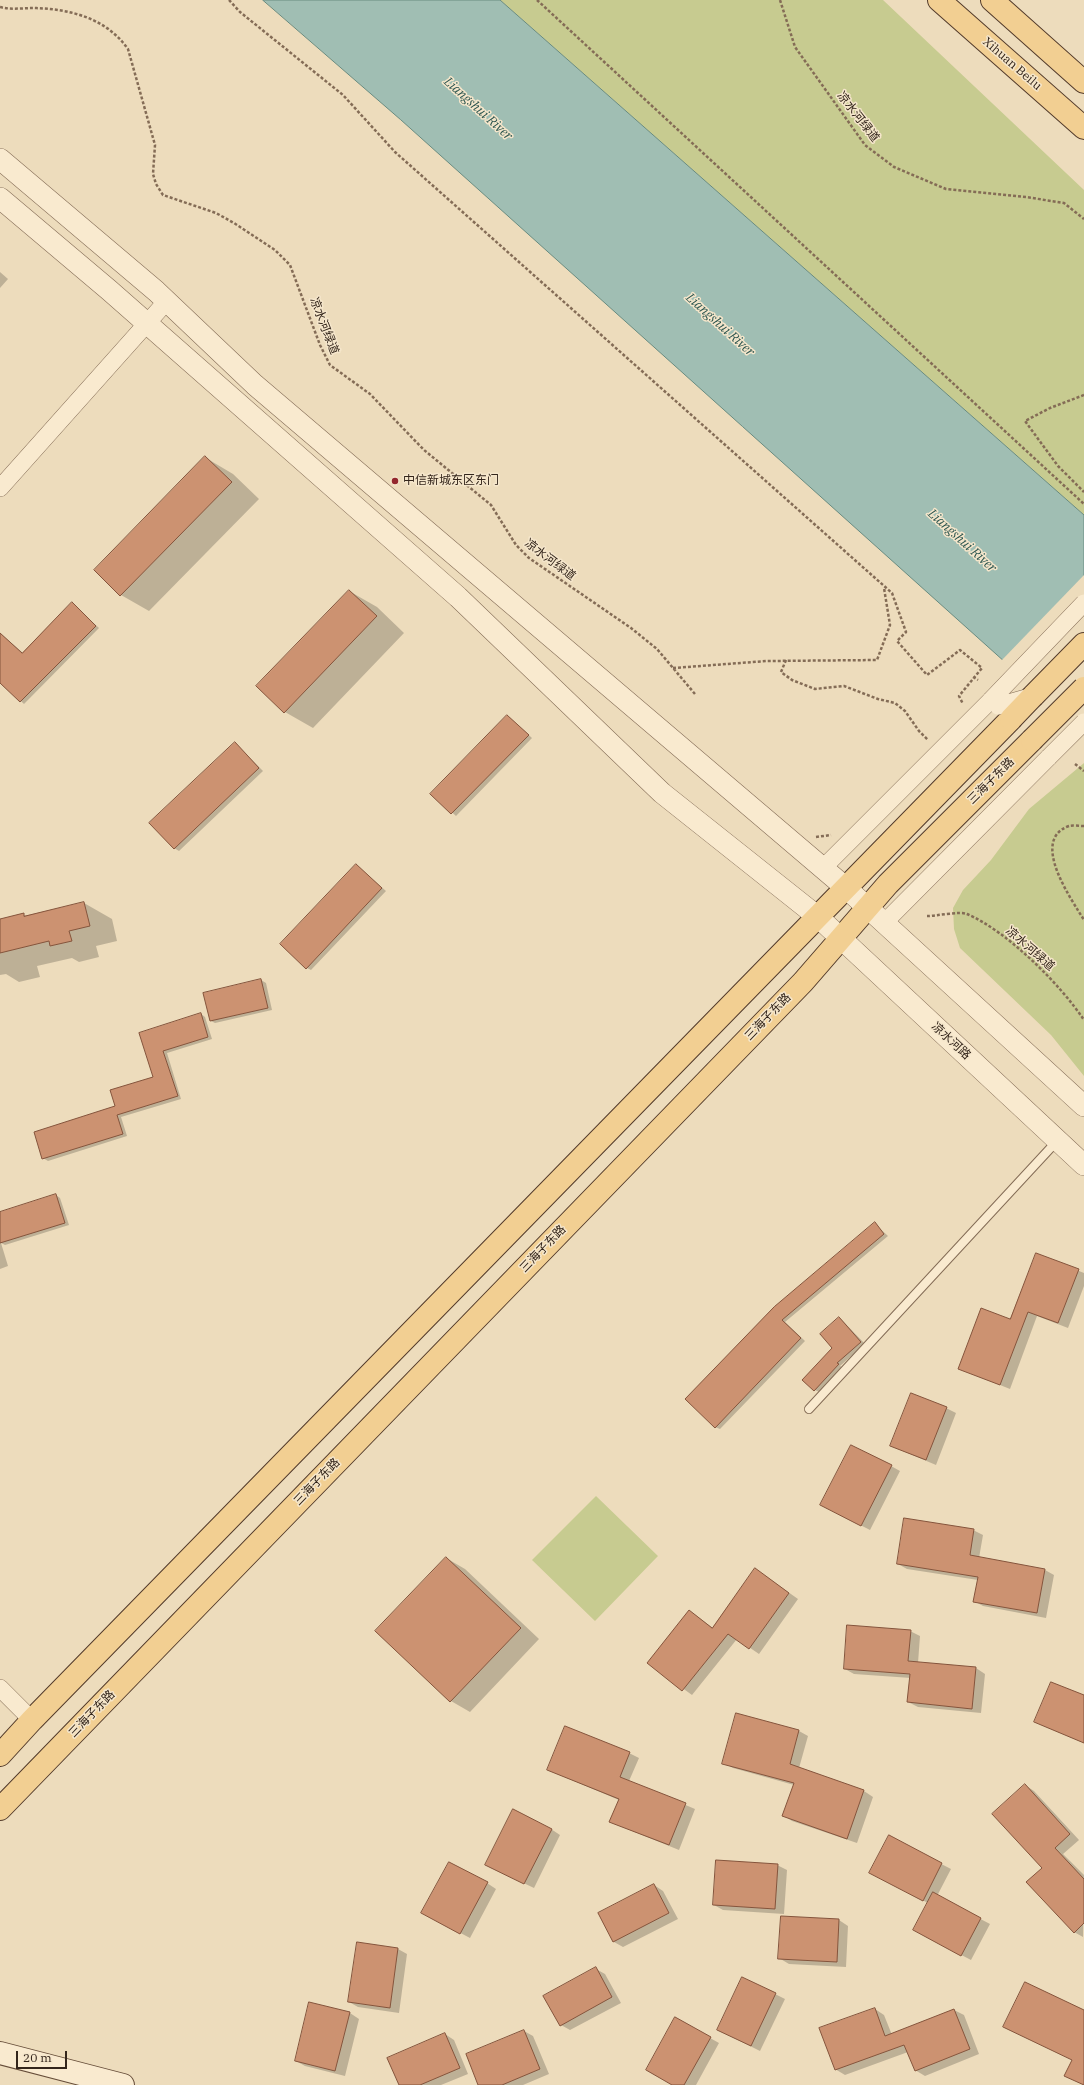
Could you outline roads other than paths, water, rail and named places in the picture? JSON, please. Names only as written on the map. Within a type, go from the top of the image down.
[{"type":"main road","name":"Xihuan Beilu","points":[[939,0],[1084,128]]},
{"type":"main road","points":[[992,0],[1084,82]]},
{"type":"main road","points":[[0,1755],[32,1720],[818,917],[1000,708],[1033,696],[1084,644]]},
{"type":"main road","name":"三海子东路","points":[[0,1809],[803,982],[888,884],[1041,754],[1054,718],[1084,688]]},
{"type":"main road","points":[[0,2053],[123,2085]]},
{"type":"street","points":[[0,159],[156,291],[255,385],[845,887],[1084,1106]]},
{"type":"street","name":"凉水河路","points":[[0,198],[109,290],[458,597],[662,793],[818,917],[1058,1140],[1084,1166]]},
{"type":"street","points":[[0,488],[166,302]]},
{"type":"street","points":[[822,869],[974,710],[1000,708],[1084,603]]},
{"type":"street","points":[[884,923],[1041,754],[1084,722]]},
{"type":"street","points":[[0,1688],[32,1720]]},
{"type":"lane","points":[[809,1409],[1058,1140]]},
{"type":"water","name":"Liangshui River","points":[[263,0],[500,0],[1084,515],[1084,733],[401,120]]},
{"type":"place","name":"中信新城东区东门","points":[[395,481]]}]
